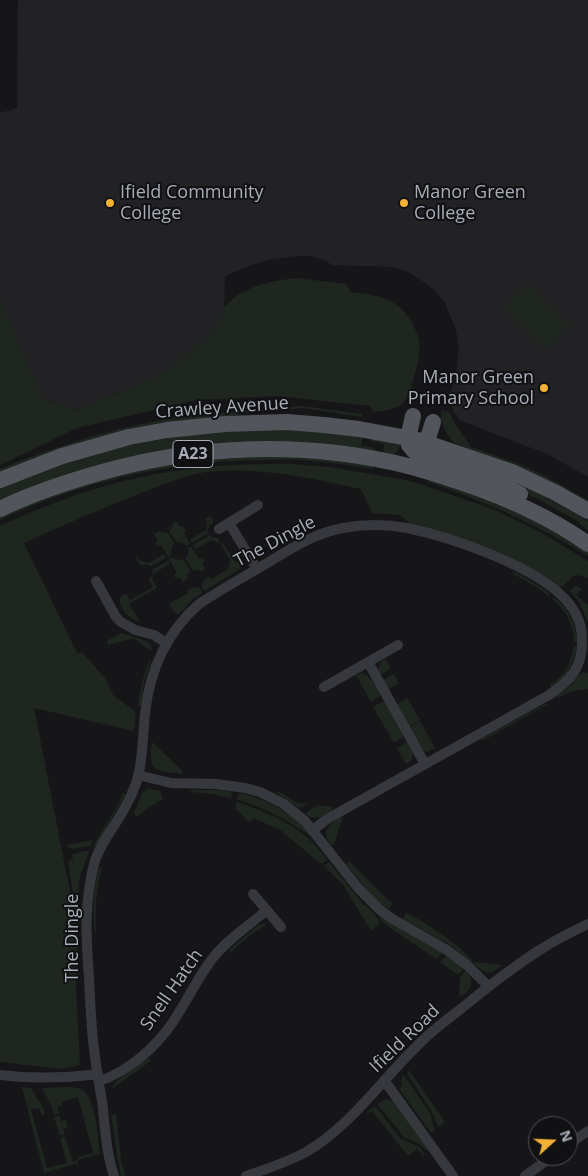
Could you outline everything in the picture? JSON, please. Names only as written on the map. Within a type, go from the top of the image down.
[{"type":"main road","points":[[408,438],[413,416]]},
{"type":"main road","name":"Crawley Avenue","points":[[0,480],[62,456],[129,437],[167,430],[225,424],[287,422],[324,425],[408,438],[422,448],[450,451],[512,472],[588,511]]},
{"type":"main road","points":[[394,463],[409,460],[422,448],[430,432],[432,422],[438,440],[450,451]]},
{"type":"main road","points":[[422,448],[514,491],[567,521],[585,541]]},
{"type":"main road","name":"A23","points":[[0,509],[39,492],[69,482],[132,464],[167,457],[240,450],[297,450],[361,456],[434,473],[495,494],[527,508],[585,541]]},
{"type":"street","points":[[219,529],[258,505]]},
{"type":"street","points":[[229,523],[257,569]]},
{"type":"street","name":"The Dingle","points":[[114,1176],[109,1155],[94,1048],[86,936],[88,891],[94,863],[99,851],[125,807],[138,775],[150,681],[158,658],[176,628],[199,604],[303,542],[343,527],[368,525],[394,526],[437,535],[472,547],[517,566],[562,596],[571,605],[580,624],[584,664],[566,682],[549,695],[327,819],[314,830]]},
{"type":"street","points":[[96,581],[116,617],[121,622],[135,630],[154,635],[166,643]]},
{"type":"street","points":[[324,687],[398,645]]},
{"type":"street","points":[[368,662],[424,764]]},
{"type":"street","points":[[138,775],[171,783],[230,786],[260,792],[284,804],[296,812],[314,830],[358,888],[378,909],[447,950],[468,966],[488,986]]},
{"type":"street","points":[[253,894],[280,927]]},
{"type":"street","name":"Snell Hatch","points":[[99,1078],[114,1076],[140,1057],[157,1041],[174,1021],[201,974],[213,958],[266,910]]},
{"type":"street","name":"Ifield Road","points":[[246,1176],[291,1159],[319,1144],[342,1125],[439,1025],[488,986],[539,950],[588,924]]},
{"type":"street","points":[[0,1075],[30,1078],[79,1076],[99,1078]]},
{"type":"street","points":[[384,1080],[452,1176]]},
{"type":"street","points":[[525,1176],[539,1166]]},
{"type":"shaded area","points":[[18,0],[588,0],[588,477],[547,454],[459,420],[450,402],[459,347],[456,330],[444,301],[433,289],[408,272],[393,267],[333,265],[312,256],[267,260],[225,276],[224,312],[213,331],[188,354],[155,378],[74,410],[42,398],[0,417],[0,113],[17,108]]},
{"type":"shaded area","points":[[297,278],[346,284],[351,292],[370,294],[393,302],[408,316],[418,336],[420,350],[410,391],[402,404],[387,410],[373,412],[370,406],[277,396],[196,400],[77,428],[0,465],[0,299],[42,398],[74,410],[155,378],[188,354],[213,331],[224,312],[224,307],[240,293],[262,284]]},
{"type":"shaded area","points":[[529,283],[570,327],[545,350],[504,306]]},
{"type":"shaded area","points":[[302,406],[362,414],[362,417],[303,408],[244,413],[0,473],[0,469],[38,454],[97,435],[137,425],[193,416]]},
{"type":"shaded area","points":[[441,410],[449,412],[471,447],[522,465],[545,476],[588,500],[588,504],[455,443],[448,436],[444,428]]},
{"type":"shaded area","points":[[266,428],[363,436],[361,446],[375,448],[374,453],[266,443],[0,502],[0,486],[50,466],[156,438]]},
{"type":"shaded area","points":[[371,439],[400,445],[398,451],[394,454],[383,455],[384,444],[370,441]]},
{"type":"shaded area","points":[[278,455],[374,465],[373,469],[302,460],[256,460],[190,465],[157,470],[93,485],[61,495],[0,520],[0,516],[76,486],[168,463]]},
{"type":"shaded area","points":[[439,455],[520,484],[588,521],[588,531],[576,520],[517,488]]},
{"type":"shaded area","points":[[290,464],[330,467],[406,480],[495,510],[542,533],[588,561],[588,578],[577,575],[573,576],[559,587],[521,563],[468,540],[411,524],[400,515],[372,513],[361,489],[304,477],[265,472],[206,472],[181,478],[111,505],[24,543],[77,653],[82,652],[105,678],[113,695],[136,712],[134,731],[34,708],[78,932],[76,986],[80,1065],[63,1069],[0,1062],[0,526],[67,498],[140,477],[215,466]]},
{"type":"shaded area","points":[[429,478],[525,515],[588,550],[588,556],[510,514],[428,482]]},
{"type":"shaded area","points":[[210,516],[214,522],[207,531],[209,533],[192,543],[190,540],[206,530],[207,522],[205,519]]},
{"type":"shaded area","points":[[176,521],[186,531],[184,533],[190,544],[186,546],[179,542],[177,543],[169,531]]},
{"type":"shaded area","points":[[159,531],[167,532],[175,544],[172,546],[172,554],[168,557],[161,545],[158,546],[155,542],[158,540],[154,534]]},
{"type":"shaded area","points":[[210,535],[218,538],[221,544],[223,543],[235,562],[242,558],[243,563],[240,569],[204,590],[201,585],[204,580],[209,577],[211,579],[228,569],[230,560],[220,543],[212,540],[195,549],[193,545]]},
{"type":"shaded area","points":[[191,546],[199,559],[202,557],[205,562],[202,564],[205,569],[202,571],[193,571],[185,557],[188,556],[188,548]]},
{"type":"shaded area","points":[[164,554],[166,558],[151,566],[145,564],[141,566],[135,556],[140,561],[149,563]]},
{"type":"shaded area","points":[[173,557],[175,559],[183,559],[191,572],[188,573],[187,579],[182,582],[180,577],[176,579],[174,575],[177,573],[169,559]]},
{"type":"shaded area","points":[[168,561],[170,564],[154,573],[152,579],[157,588],[129,604],[140,622],[125,613],[121,606],[120,597],[126,593],[130,600],[153,587],[148,579],[152,576],[153,569]]},
{"type":"shaded area","points":[[514,572],[550,593],[549,596],[513,574]]},
{"type":"shaded area","points":[[577,586],[582,589],[576,595],[588,605],[588,622],[579,602],[570,591]]},
{"type":"shaded area","points":[[193,587],[199,587],[202,591],[201,594],[193,599],[179,614],[175,613],[169,604],[188,593],[187,591]]},
{"type":"shaded area","points":[[555,598],[571,618],[577,643],[574,642],[571,623],[552,599]]},
{"type":"shaded area","points":[[121,633],[144,640],[152,648],[150,651],[134,638],[108,645],[107,641]]},
{"type":"shaded area","points":[[574,646],[577,646],[568,670],[561,680],[551,688],[550,685],[567,669]]},
{"type":"shaded area","points":[[385,658],[391,669],[382,674],[378,673],[380,663]]},
{"type":"shaded area","points":[[150,659],[151,662],[144,682],[141,705],[138,706],[142,682]]},
{"type":"shaded area","points":[[361,673],[371,679],[380,695],[371,702],[356,675]]},
{"type":"shaded area","points":[[588,673],[588,689],[573,691],[557,698],[570,686],[577,676]]},
{"type":"shaded area","points":[[394,674],[399,684],[389,689],[386,688],[383,683],[385,679]]},
{"type":"shaded area","points":[[407,698],[420,720],[408,727],[396,705]]},
{"type":"shaded area","points":[[385,702],[404,736],[394,743],[373,707]]},
{"type":"shaded area","points":[[548,704],[482,741],[483,738]]},
{"type":"shaded area","points":[[420,721],[435,748],[427,752],[422,750],[409,728]]},
{"type":"shaded area","points":[[152,742],[182,770],[182,774],[155,769],[151,760]]},
{"type":"shaded area","points":[[408,743],[413,753],[412,760],[406,764],[397,748]]},
{"type":"shaded area","points":[[147,789],[160,791],[163,799],[137,817],[134,813],[142,793]]},
{"type":"shaded area","points":[[191,790],[230,791],[232,794],[231,798],[191,792]]},
{"type":"shaded area","points":[[278,791],[297,803],[309,804],[299,808],[277,793]]},
{"type":"shaded area","points":[[123,792],[125,795],[96,846],[93,846],[118,804]]},
{"type":"shaded area","points":[[240,793],[270,803],[295,819],[311,834],[309,835],[282,818],[261,808],[237,799]]},
{"type":"shaded area","points":[[237,802],[262,811],[298,830],[309,839],[327,860],[322,864],[320,863],[280,830],[254,818],[249,822],[235,808]]},
{"type":"shaded area","points":[[317,805],[332,807],[332,810],[317,818],[307,815],[306,813]]},
{"type":"shaded area","points":[[342,816],[334,845],[331,845],[326,831],[333,822]]},
{"type":"shaded area","points":[[93,840],[91,846],[71,849],[67,845]]},
{"type":"shaded area","points":[[89,851],[80,877],[77,901],[74,900],[68,861],[73,860],[73,854]]},
{"type":"shaded area","points":[[349,861],[393,903],[389,909],[372,897],[346,864]]},
{"type":"shaded area","points":[[329,862],[363,904],[373,912],[380,923],[371,931],[344,886],[324,866]]},
{"type":"shaded area","points":[[102,867],[97,891],[95,932],[94,891],[99,868]]},
{"type":"shaded area","points":[[377,912],[443,952],[436,959],[382,922]]},
{"type":"shaded area","points":[[406,912],[449,940],[472,960],[470,962],[452,946],[403,919]]},
{"type":"shaded area","points":[[265,923],[266,925],[231,952],[229,950],[257,926]]},
{"type":"shaded area","points":[[447,955],[465,968],[458,975],[440,962]]},
{"type":"shaded area","points":[[473,963],[502,965],[494,971],[488,972],[481,970]]},
{"type":"shaded area","points":[[466,970],[471,979],[471,986],[467,992],[459,997],[460,977]]},
{"type":"shaded area","points":[[148,1058],[152,1060],[112,1087],[115,1082]]},
{"type":"shaded area","points":[[409,1070],[445,1122],[438,1128],[432,1112],[407,1074]]},
{"type":"shaded area","points":[[403,1074],[430,1113],[435,1130],[431,1133],[399,1088],[402,1086]]},
{"type":"shaded area","points":[[22,1087],[31,1088],[45,1113],[42,1116],[39,1108],[31,1110],[47,1168],[67,1163],[60,1138],[65,1136],[73,1162],[78,1160],[78,1163],[44,1173]]},
{"type":"shaded area","points":[[67,1087],[81,1089],[90,1100],[95,1118],[100,1154],[78,1160],[77,1157],[93,1153],[78,1097],[62,1102],[62,1105],[57,1107],[59,1113],[54,1115],[42,1088]]},
{"type":"shaded area","points":[[386,1099],[395,1103],[427,1151],[421,1145],[404,1137],[377,1104]]},
{"type":"shaded area","points":[[376,1107],[401,1139],[420,1147],[425,1155],[423,1156],[417,1149],[408,1156],[372,1111],[368,1114],[367,1112]]},
{"type":"shaded area","points":[[116,1114],[121,1160],[125,1176],[121,1176],[111,1115]]},
{"type":"shaded area","points":[[59,1115],[61,1121],[66,1120],[68,1127],[63,1129],[65,1134],[60,1136],[54,1117]]},
{"type":"place","name":"Ifield Community College","points":[[110,203]]},
{"type":"place","name":"Manor Green College","points":[[404,203]]},
{"type":"place","name":"Manor Green Primary School","points":[[544,388]]}]
